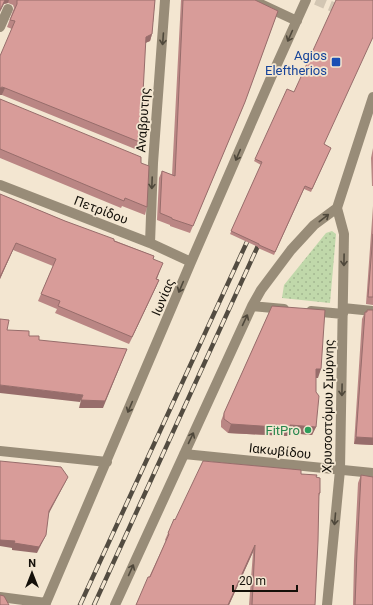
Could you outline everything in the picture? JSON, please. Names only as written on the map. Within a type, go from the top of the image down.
[{"type":"street","name":"Αναβρυτης","points":[[150,243],[150,161],[165,0]]},
{"type":"street","points":[[252,0],[297,20]]},
{"type":"street","name":"Ιωνίας","points":[[46,604],[191,262],[306,0]]},
{"type":"street","points":[[0,27],[8,9]]},
{"type":"street","points":[[115,605],[252,306],[261,290],[290,250],[314,225],[337,208],[373,97]]},
{"type":"street","name":"Πετρίδου","points":[[0,185],[150,243],[191,262]]},
{"type":"street","name":"Χρυσοστόμου Σμύρνης","points":[[327,605],[340,470],[344,234],[337,208]]},
{"type":"street","points":[[252,306],[301,310],[373,311]]},
{"type":"street","points":[[0,451],[106,462]]},
{"type":"street","name":"Ιακωβίδου","points":[[184,454],[373,473]]},
{"type":"street","points":[[0,597],[46,604]]},
{"type":"green space","points":[[332,231],[336,234],[330,303],[282,298],[284,285],[326,233]]},
{"type":"building","points":[[0,0],[5,0],[0,10]]},
{"type":"building","points":[[17,0],[155,0],[152,34],[146,37],[143,93],[147,95],[142,143],[5,88],[0,88],[0,56],[15,21],[10,20],[17,4]]},
{"type":"building","points":[[183,0],[255,0],[278,11],[245,102],[193,226],[160,213],[162,171],[175,176]]},
{"type":"building","points":[[336,0],[373,0],[373,37],[324,144],[331,148],[312,189],[305,186],[275,252],[231,231],[262,162],[255,159],[287,89],[294,92]]},
{"type":"building","points":[[0,99],[141,157],[141,163],[149,166],[147,207],[125,198],[124,201],[0,149]]},
{"type":"building","points":[[0,194],[65,221],[114,239],[114,241],[154,256],[153,259],[163,263],[156,279],[159,280],[132,337],[58,306],[60,301],[41,294],[56,259],[16,243],[0,277]]},
{"type":"building","points":[[373,234],[373,297],[368,297]]},
{"type":"building","points":[[272,306],[325,310],[321,369],[316,369],[316,392],[319,396],[316,427],[290,425],[290,428],[231,424],[224,419],[224,413]]},
{"type":"building","points":[[367,310],[373,310],[373,438],[356,437],[365,312],[367,312]]},
{"type":"building","points":[[0,319],[9,320],[7,330],[29,331],[29,336],[39,336],[39,340],[127,349],[105,401],[81,400],[83,395],[0,385]]},
{"type":"building","points":[[0,461],[61,467],[68,477],[49,511],[46,535],[39,547],[14,543],[15,541],[0,540]]},
{"type":"building","points":[[203,461],[301,470],[301,474],[317,475],[316,477],[320,478],[315,605],[252,605],[255,545],[228,605],[136,605],[169,534],[168,533],[174,519],[175,520]]},
{"type":"building","points":[[361,475],[373,477],[373,605],[355,605]]},
{"type":"building","points":[[0,595],[4,596],[9,605],[0,605]]},
{"type":"tunnel","points":[[316,0],[345,12]]},
{"type":"railway","points":[[80,605],[252,231]]},
{"type":"railway","points":[[94,605],[262,237]]},
{"type":"place","name":"Agios Eleftherios","points":[[336,62]]},
{"type":"place","name":"FitPro","points":[[308,430]]}]
